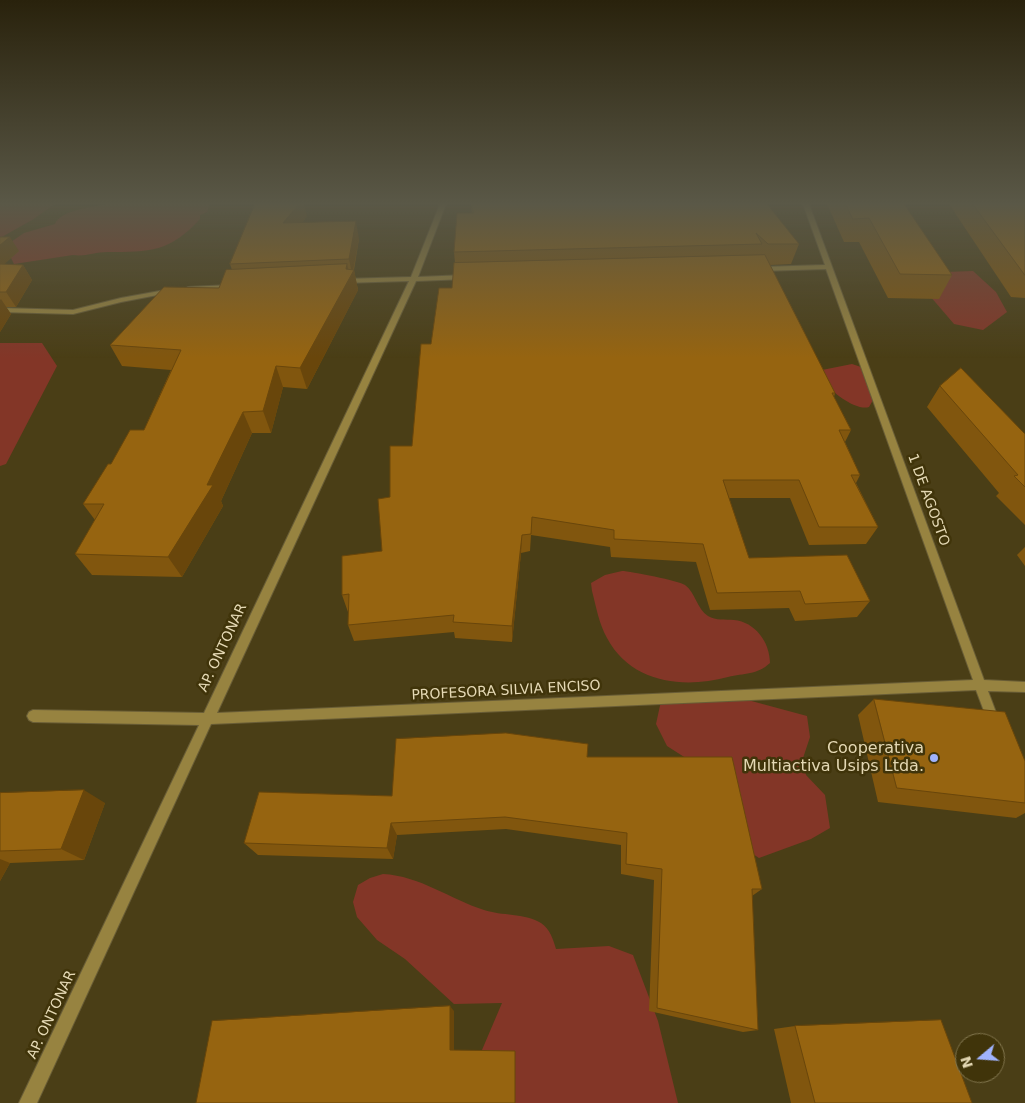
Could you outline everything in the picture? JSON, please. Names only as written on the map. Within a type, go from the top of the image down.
[{"type":"street","name":"AP. ONTONAR","points":[[28,1103],[206,719],[414,278],[423,255]]},
{"type":"street","name":"1 DE AGOSTO","points":[[824,255],[997,731]]},
{"type":"street","points":[[750,270],[829,268]]},
{"type":"street","points":[[335,282],[473,276]]},
{"type":"street","points":[[0,310],[73,312],[121,300],[188,289],[237,286]]},
{"type":"street","name":"PROFESORA SILVIA ENCISO","points":[[33,716],[206,719],[980,685],[1025,687]]},
{"type":"shaded area","points":[[10,255],[70,255],[14,264]]},
{"type":"shaded area","points":[[973,271],[996,292],[1007,312],[983,330],[954,324],[924,289],[944,272]]},
{"type":"shaded area","points":[[0,343],[42,343],[57,366],[6,464],[0,466]]},
{"type":"shaded area","points":[[852,364],[864,368],[873,400],[869,407],[864,408],[851,404],[833,391],[825,379],[822,370]]},
{"type":"shaded area","points":[[622,571],[655,576],[685,585],[704,613],[711,618],[742,622],[755,629],[764,641],[770,663],[760,670],[750,673],[711,681],[693,682],[676,682],[660,679],[630,665],[617,653],[604,633],[591,583],[605,575]]},
{"type":"shaded area","points":[[744,699],[807,716],[810,737],[803,758],[806,775],[825,795],[830,828],[811,839],[759,858],[718,831],[703,769],[667,746],[656,724],[661,701]]},
{"type":"shaded area","points":[[383,874],[422,883],[484,910],[520,916],[541,923],[549,931],[556,949],[609,946],[633,955],[658,1021],[678,1103],[487,1103],[479,1057],[502,1003],[454,1004],[405,959],[377,940],[357,917],[353,902],[358,885],[370,878]]},
{"type":"building","points":[[234,255],[350,255],[349,259],[230,264]]},
{"type":"building","points":[[765,255],[835,393],[832,393],[851,430],[839,430],[860,475],[851,475],[878,527],[819,527],[799,480],[723,480],[749,558],[847,555],[870,601],[805,604],[800,591],[717,593],[703,544],[614,539],[614,530],[532,517],[531,534],[522,535],[512,626],[453,622],[454,615],[348,625],[349,594],[342,595],[342,556],[382,551],[378,499],[390,497],[390,446],[412,446],[421,344],[431,344],[439,288],[452,288],[454,263]]},
{"type":"building","points":[[890,255],[939,255],[952,275],[900,274]]},
{"type":"building","points":[[1011,255],[1025,255],[1025,275]]},
{"type":"building","points":[[0,264],[23,265],[6,292],[0,292]]},
{"type":"building","points":[[347,264],[346,269],[354,270],[300,368],[276,366],[263,411],[243,412],[207,485],[213,485],[168,557],[75,554],[104,504],[83,504],[108,464],[111,464],[130,430],[144,430],[181,350],[110,345],[164,287],[219,288],[226,270]]},
{"type":"building","points":[[961,368],[1025,434],[1025,487],[1014,476],[1018,475],[940,386]]},
{"type":"building","points":[[874,699],[1005,712],[1025,761],[1025,803],[897,788]]},
{"type":"building","points":[[506,733],[588,744],[587,757],[732,757],[762,889],[752,889],[758,1030],[657,1008],[662,869],[626,864],[627,833],[505,817],[391,823],[387,848],[244,843],[259,792],[392,796],[396,739]]},
{"type":"building","points":[[84,790],[61,849],[0,851],[0,793]]},
{"type":"building","points":[[450,1006],[450,1050],[515,1051],[515,1103],[196,1103],[212,1021]]},
{"type":"building","points":[[941,1020],[955,1057],[955,1083],[965,1083],[972,1103],[815,1103],[795,1026]]},
{"type":"place","name":"Cooperativa Multiactiva Usips Ltda.","points":[[934,758]]}]
